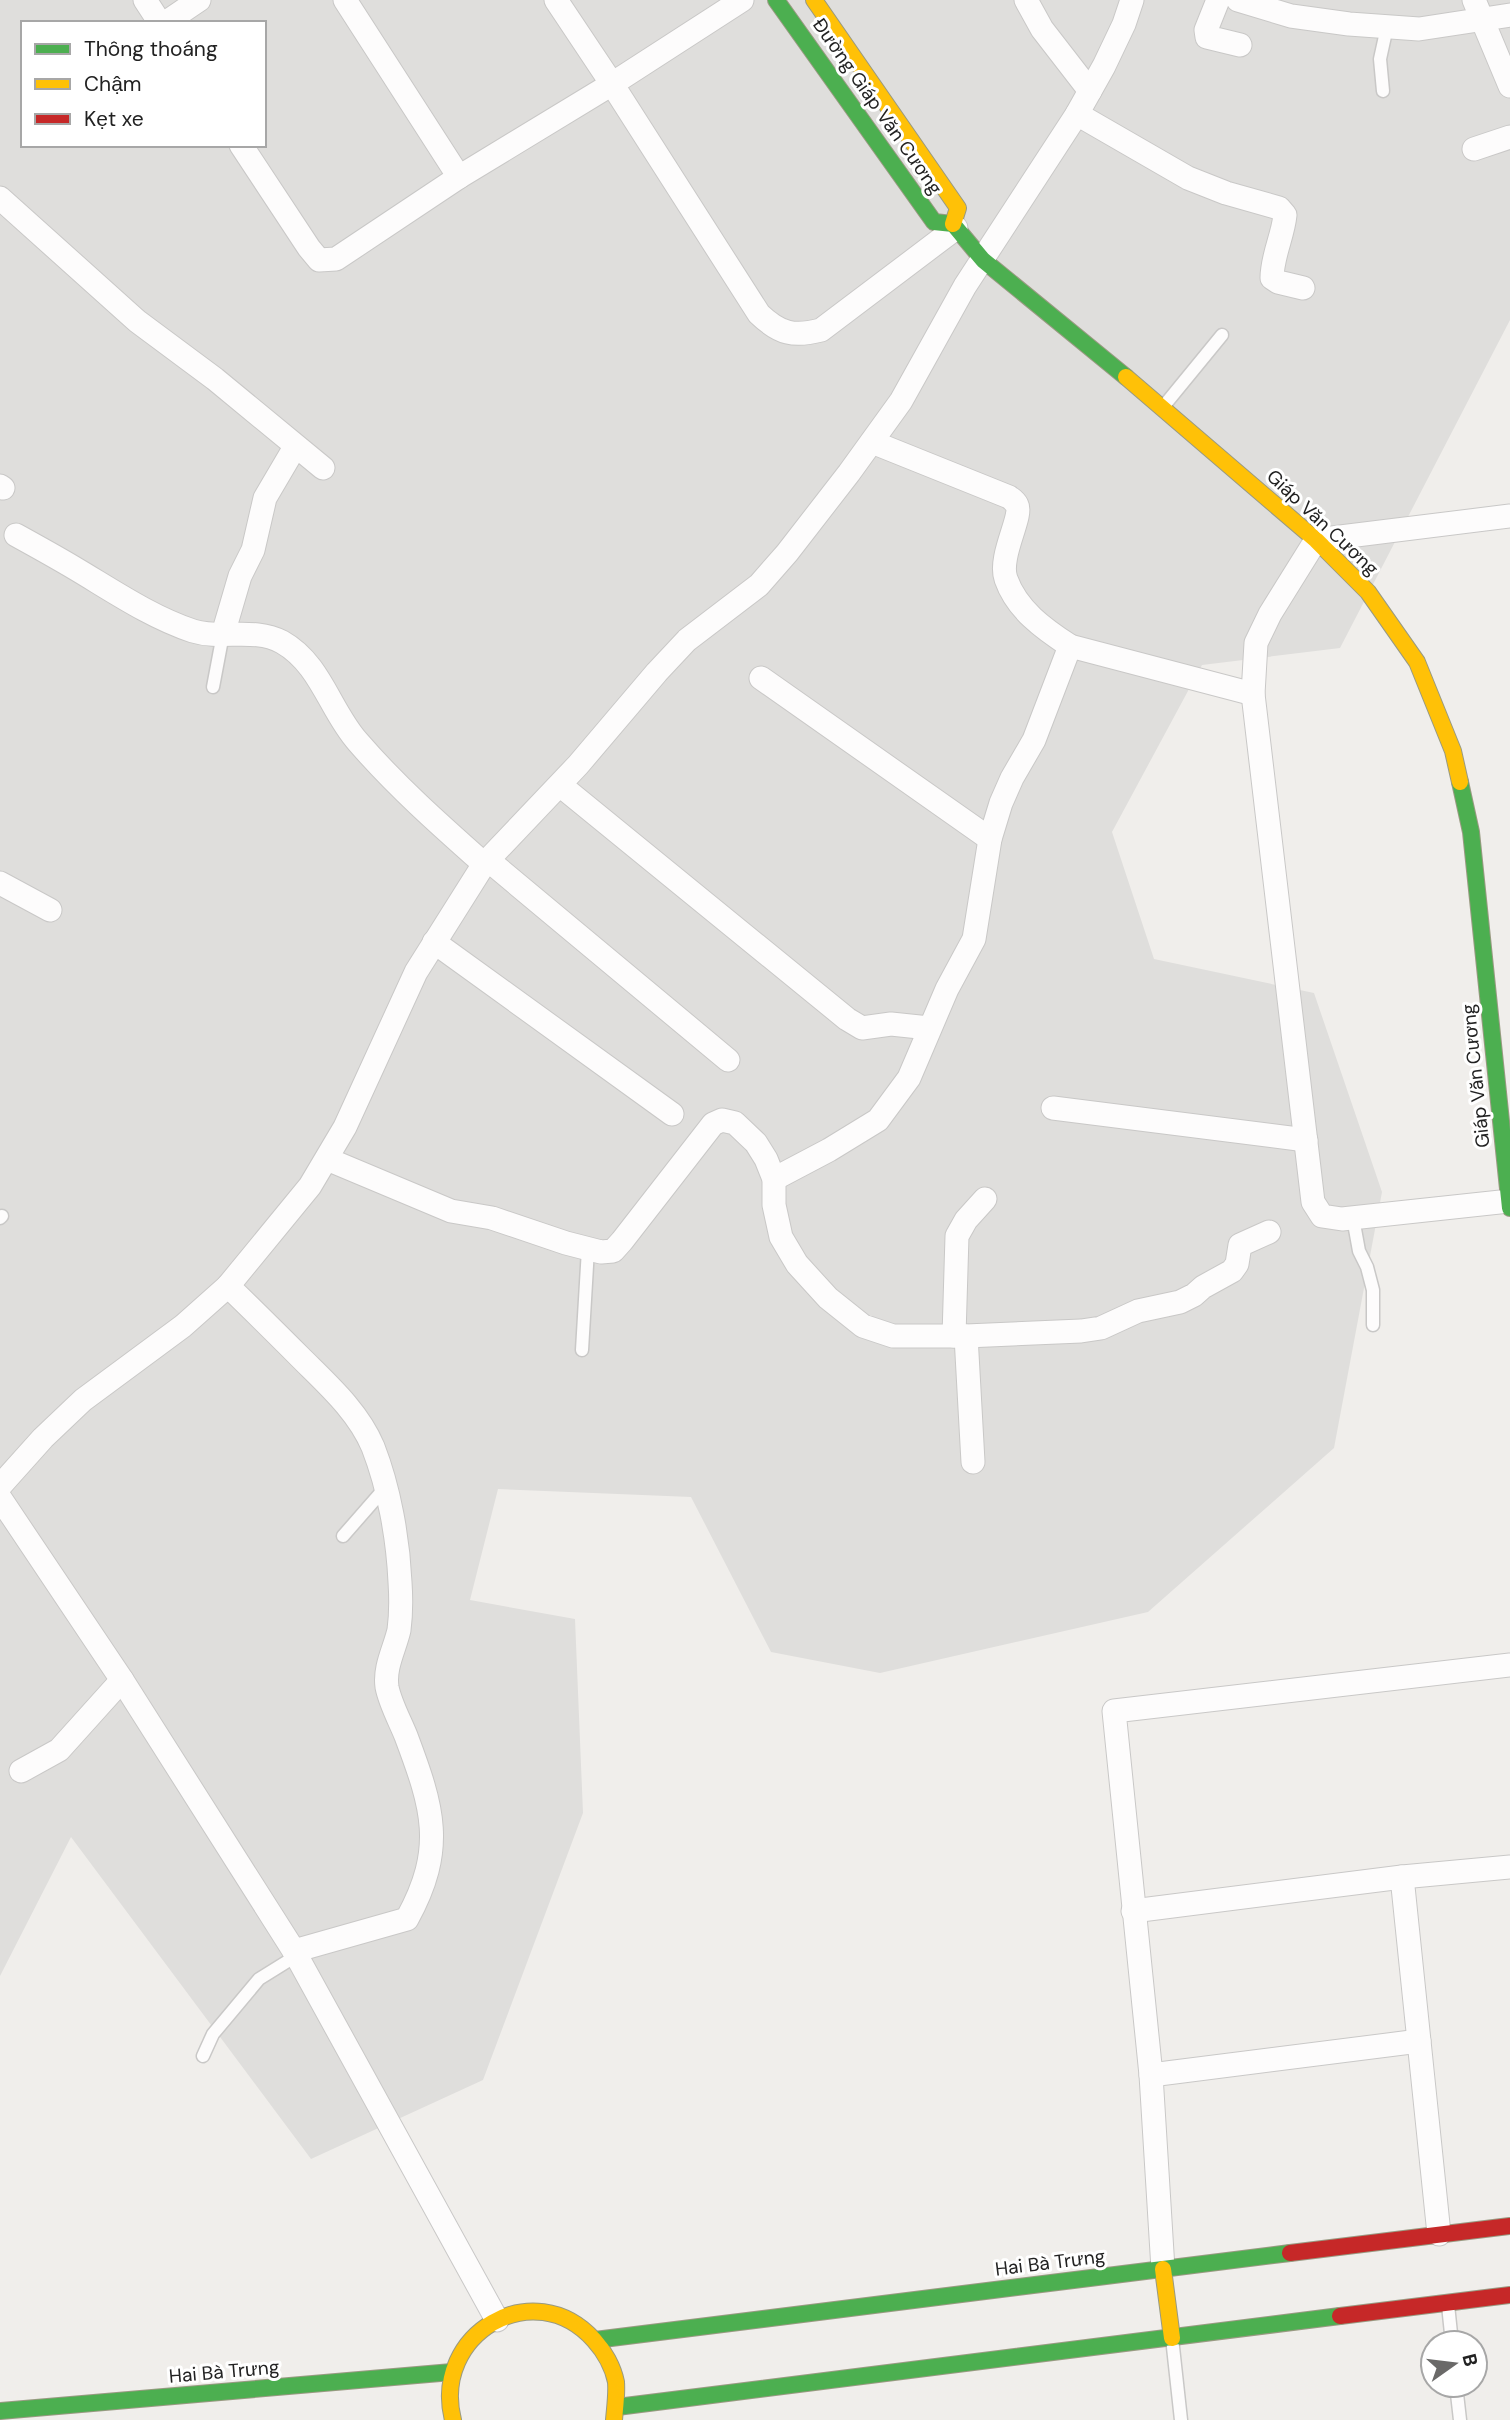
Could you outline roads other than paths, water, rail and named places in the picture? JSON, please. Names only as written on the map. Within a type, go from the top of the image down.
[{"type":"street","points":[[145,0],[161,21]]},
{"type":"street","points":[[165,21],[199,0]]},
{"type":"street","points":[[345,0],[459,177]]},
{"type":"street","points":[[556,0],[759,314],[773,327],[789,333],[805,334],[821,330],[954,226]]},
{"type":"street","points":[[242,147],[319,260],[336,259],[459,177],[612,84],[742,0]]},
{"type":"street","name":"Đường Giáp Văn Cương","points":[[776,0],[934,222],[954,226],[983,260]]},
{"type":"street","name":"Đường Giáp Văn Cương","points":[[814,0],[958,208],[954,226]]},
{"type":"street","points":[[1026,0],[1042,29],[1090,90]]},
{"type":"street","points":[[0,1486],[43,1438],[83,1400],[184,1326],[228,1286],[310,1186],[345,1127],[416,972],[486,862],[560,785],[687,640],[759,585],[787,553],[872,442],[901,401],[965,286],[1077,114],[1104,66],[1132,0]]},
{"type":"street","points":[[1218,0],[1206,30],[1207,37],[1240,45]]},
{"type":"street","points":[[1238,0],[1291,16],[1419,29],[1479,10],[1510,15]]},
{"type":"street","points":[[1479,10],[1510,86]]},
{"type":"street","points":[[1077,114],[1188,178],[1226,193],[1279,208],[1285,215],[1272,278],[1303,288]]},
{"type":"street","points":[[1474,149],[1510,137]]},
{"type":"street","points":[[0,198],[137,321],[215,379],[323,468]]},
{"type":"street","name":"Giáp Văn Cương","points":[[983,260],[1163,407],[1316,540],[1368,592],[1417,662],[1453,751],[1471,832],[1510,1208]]},
{"type":"street","points":[[872,442],[1009,497],[1017,504],[1019,513],[1007,543],[1005,577],[1020,605],[1046,631],[1070,646],[1253,694]]},
{"type":"street","points":[[223,634],[240,576],[253,550],[265,498],[295,447]]},
{"type":"street","points":[[1510,516],[1316,540],[1270,614],[1256,643],[1253,694],[1313,1202],[1322,1216],[1342,1219],[1510,1201]]},
{"type":"street","points":[[16,535],[153,613],[195,631],[252,634],[281,642],[306,661],[356,740],[428,814],[728,1060]]},
{"type":"street","points":[[774,1179],[878,1120],[909,1078],[929,1028],[974,939],[990,839],[1006,791],[1034,740],[1070,646]]},
{"type":"street","points":[[761,678],[990,839]]},
{"type":"street","points":[[560,785],[847,1019],[862,1028],[891,1024],[929,1028]]},
{"type":"street","points":[[0,883],[50,910]]},
{"type":"street","points":[[434,942],[672,1114]]},
{"type":"street","points":[[1054,1108],[1306,1140]]},
{"type":"street","points":[[327,1159],[451,1211],[492,1218],[587,1249],[613,1251],[713,1124],[722,1120],[735,1124],[756,1143],[766,1159],[774,1179],[774,1205],[781,1237],[797,1264],[828,1298],[863,1326],[893,1336],[960,1336],[1101,1328],[1138,1311],[1180,1303],[1232,1271],[1237,1264],[1240,1245],[1269,1232]]},
{"type":"street","points":[[973,1462],[960,1336],[957,1236],[966,1220],[985,1199]]},
{"type":"street","points":[[228,1286],[326,1382],[351,1411],[372,1446],[385,1488],[396,1540],[400,1583],[399,1629],[389,1659],[387,1686],[424,1786],[433,1837],[430,1866],[419,1898],[407,1919],[295,1954]]},
{"type":"street","points":[[0,1498],[122,1679],[295,1954],[497,2320]]},
{"type":"street","points":[[1172,2338],[1163,2269],[1151,2075],[1114,1711],[1510,1665]]},
{"type":"street","points":[[21,1771],[59,1750],[122,1679]]},
{"type":"street","points":[[1133,1910],[1402,1877],[1510,1867]]},
{"type":"street","points":[[1402,1877],[1439,2234]]},
{"type":"street","points":[[1151,2075],[1419,2041]]},
{"type":"street","name":"Hai Bà Trưng","points":[[596,2340],[1510,2226]]},
{"type":"street","points":[[453,2420],[449,2407],[452,2372],[461,2351],[480,2329],[506,2315],[534,2311],[562,2316],[586,2329],[604,2349],[614,2373],[615,2414],[1510,2295]]},
{"type":"street","name":"Hai Bà Trưng","points":[[0,2411],[452,2372]]},
{"type":"lane","points":[[1382,91],[1380,59],[1387,27]]},
{"type":"lane","points":[[1163,407],[1222,335]]},
{"type":"lane","points":[[213,687],[223,634]]},
{"type":"lane","points":[[1353,1218],[1359,1251],[1367,1267],[1373,1290],[1373,1325]]},
{"type":"lane","points":[[582,1350],[587,1249]]},
{"type":"lane","points":[[343,1536],[385,1488]]},
{"type":"lane","points":[[203,2056],[213,2034],[258,1979],[295,1954]]},
{"type":"lane","points":[[1448,2303],[1451,2329]]},
{"type":"lane","points":[[1172,2338],[1181,2420]]},
{"type":"lane","points":[[1458,2399],[1460,2420]]}]
